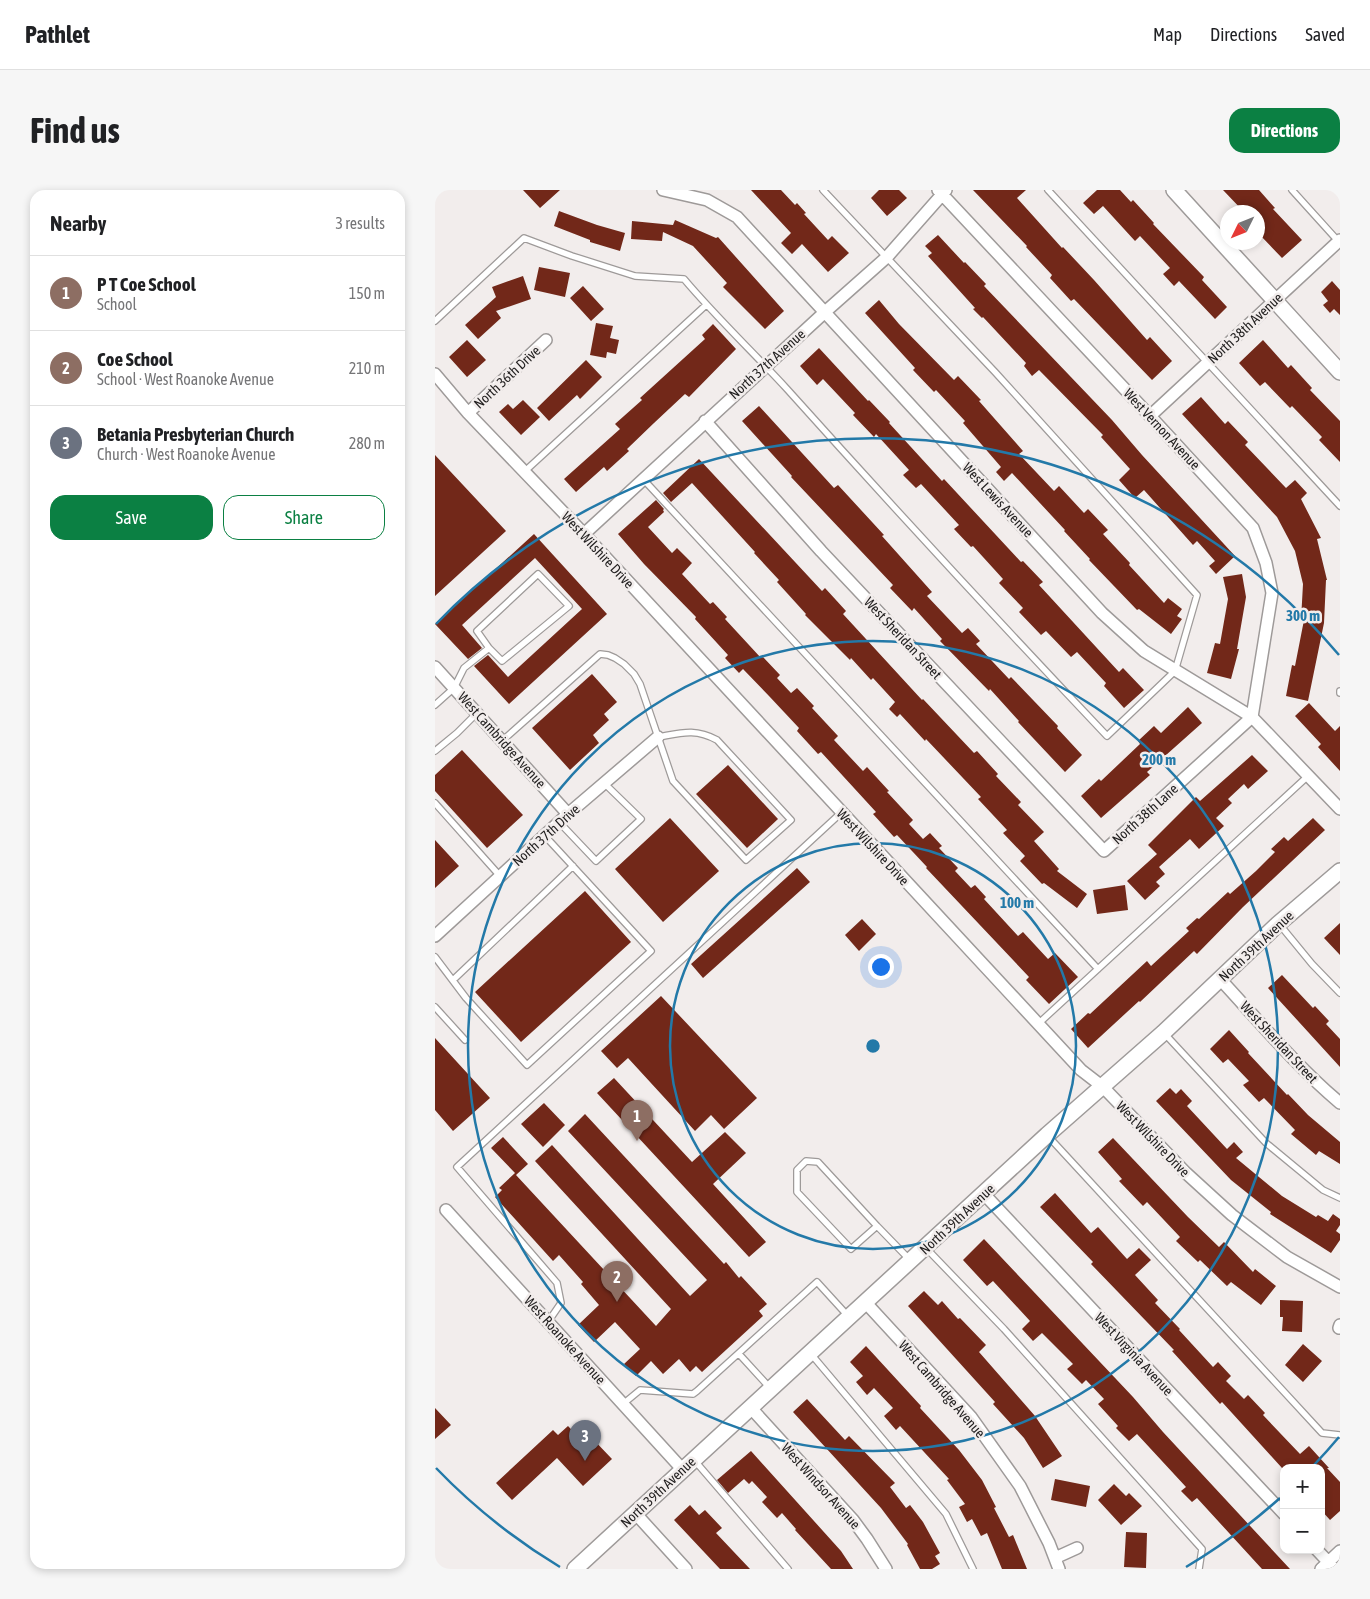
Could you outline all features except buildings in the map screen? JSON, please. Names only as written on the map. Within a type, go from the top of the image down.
[{"type":"street","name":"West Lewis Avenue","points":[[663,190],[707,200],[737,217],[1102,613],[1144,651],[1252,717],[1340,809]]},
{"type":"street","points":[[1174,190],[1340,372]]},
{"type":"street","name":"North 37th Avenue","points":[[584,534],[705,421],[887,257],[942,192]]},
{"type":"street","name":"West Vernon Avenue","points":[[942,192],[1253,528],[1266,563],[1272,593],[1252,717]]},
{"type":"street","name":"North 38th Avenue","points":[[1150,416],[1339,242]]},
{"type":"street","name":"North 36th Drive","points":[[468,413],[546,340]]},
{"type":"street","name":"West Wilshire Drive","points":[[435,374],[468,413],[584,534],[1081,1070],[1103,1087],[1186,1173],[1232,1215],[1287,1257],[1340,1287]]},
{"type":"street","name":"West Sheridan Street","points":[[705,421],[821,551],[1104,851]]},
{"type":"street","name":"West Cambridge Avenue","points":[[435,667],[569,814]]},
{"type":"street","name":"North 38th Lane","points":[[1104,851],[1252,717]]},
{"type":"street","name":"North 37th Drive","points":[[435,936],[559,822],[658,737]]},
{"type":"street","name":"North 39th Avenue","points":[[575,1569],[1047,1135],[1163,1032],[1278,924],[1339,874]]},
{"type":"street","name":"West Sheridan Street","points":[[1220,979],[1287,1053],[1319,1086],[1340,1103]]},
{"type":"street","name":"West Virginia Avenue","points":[[984,1194],[1280,1510]]},
{"type":"street","name":"West Roanoke Avenue","points":[[446,1210],[623,1404],[689,1464]]},
{"type":"street","name":"West Cambridge Avenue","points":[[866,1303],[971,1417],[1020,1486],[1059,1569]]},
{"type":"street","name":"West Windsor Avenue","points":[[751,1408],[853,1520],[886,1569]]},
{"type":"street","points":[[636,1514],[686,1569]]},
{"type":"street","points":[[1055,1558],[1077,1548]]},
{"type":"street","points":[[1320,1554],[1328,1567],[1340,1552]]},
{"type":"lane","points":[[435,321],[524,238],[635,276],[683,279],[766,366],[1107,736],[1175,671],[1197,595],[995,372],[823,190]]},
{"type":"lane","points":[[1048,190],[1340,506]]},
{"type":"lane","points":[[1292,190],[1339,242]]},
{"type":"lane","points":[[524,472],[706,305]]},
{"type":"lane","points":[[643,479],[1098,969]]},
{"type":"lane","points":[[538,574],[569,606],[502,661],[489,648],[477,631],[538,574]]},
{"type":"lane","points":[[435,705],[454,688],[464,668],[489,648]]},
{"type":"lane","points":[[502,741],[600,654],[608,654],[624,664],[641,684],[658,737],[673,781],[746,860],[791,820],[717,740],[705,733],[689,731],[658,737]]},
{"type":"lane","points":[[435,750],[477,714]]},
{"type":"lane","points":[[1038,1024],[1308,776]]},
{"type":"lane","points":[[559,822],[596,861],[641,819],[604,783]]},
{"type":"lane","points":[[435,803],[500,876]]},
{"type":"lane","points":[[548,1322],[561,1303],[557,1282],[457,1166],[841,812]]},
{"type":"lane","points":[[435,957],[466,998],[527,1065],[651,951],[545,836]]},
{"type":"lane","points":[[453,980],[573,866]]},
{"type":"lane","points":[[1278,924],[1312,964],[1340,992]]},
{"type":"lane","points":[[435,1007],[465,1040]]},
{"type":"lane","points":[[1163,1032],[1266,1143],[1323,1190],[1340,1198]]},
{"type":"lane","points":[[1047,1135],[1322,1433],[1340,1435]]},
{"type":"lane","points":[[877,1226],[851,1249],[797,1192],[797,1170],[806,1161],[818,1162],[912,1261]]},
{"type":"lane","points":[[926,1248],[1004,1329],[1202,1549],[1199,1569]]},
{"type":"lane","points":[[623,1404],[640,1390],[693,1394],[817,1282],[850,1318]]},
{"type":"lane","points":[[739,1354],[771,1389]]},
{"type":"lane","points":[[810,1354],[946,1514],[973,1569]]},
{"type":"lane","points":[[689,1464],[788,1569]]},
{"type":"place","name":"P T Coe School","points":[[637,1141]]},
{"type":"place","name":"Coe School","points":[[617,1302]]},
{"type":"place","name":"Betania Presbyterian Church","points":[[585,1461]]}]
